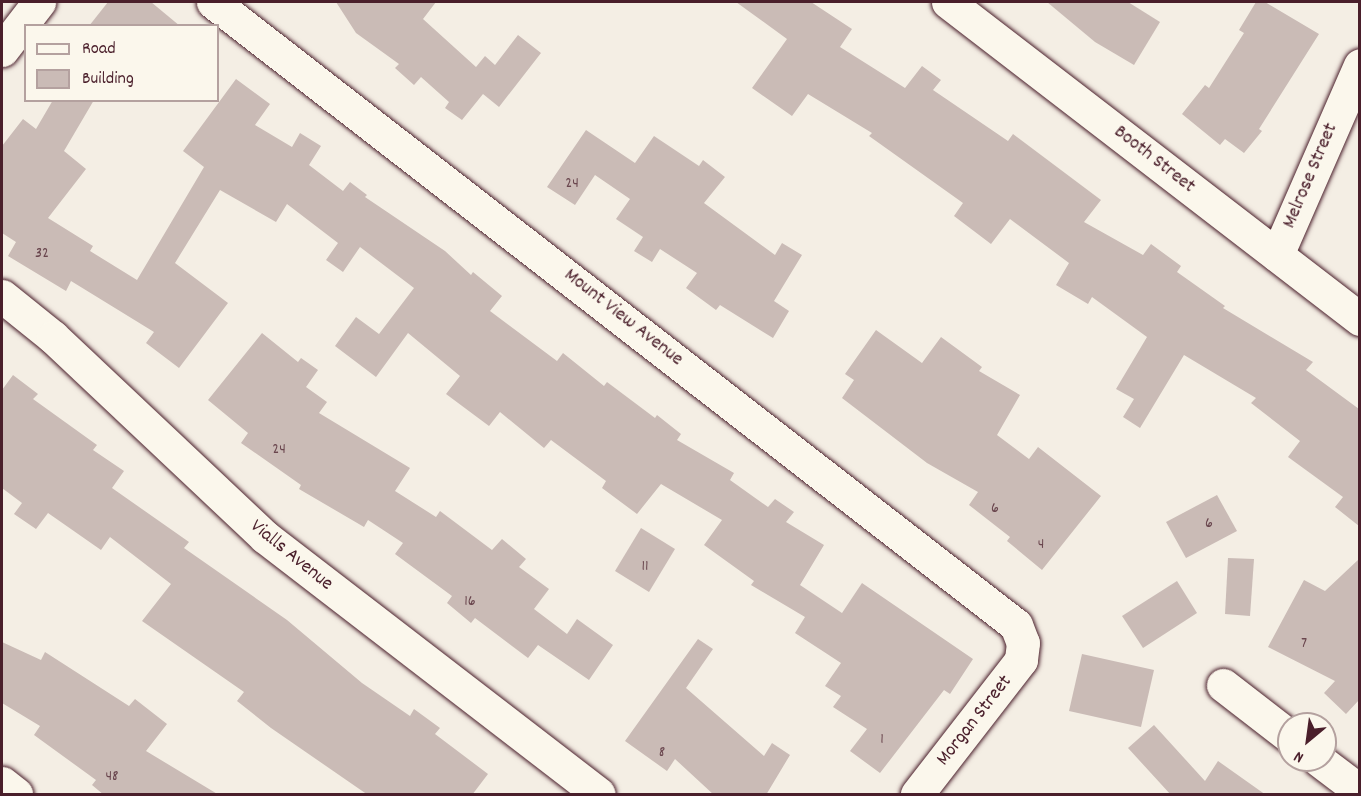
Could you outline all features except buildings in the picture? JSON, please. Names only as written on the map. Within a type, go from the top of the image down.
[{"type":"street","points":[[2,50],[39,2]]},
{"type":"street","name":"Mount View Avenue","points":[[213,2],[990,602],[1016,624],[1023,643]]},
{"type":"street","name":"Booth Street","points":[[948,2],[1359,319]]},
{"type":"street","name":"Melrose Street","points":[[1277,255],[1359,65]]},
{"type":"street","name":"Vialls Avenue","points":[[2,296],[53,337],[265,537],[599,795]]},
{"type":"street","name":"Morgan Street","points":[[917,795],[1014,671],[1021,660],[1023,643]]},
{"type":"street","points":[[1223,686],[1277,727]]},
{"type":"street","points":[[1334,772],[1359,791]]},
{"type":"street","points":[[2,783],[16,795]]}]
